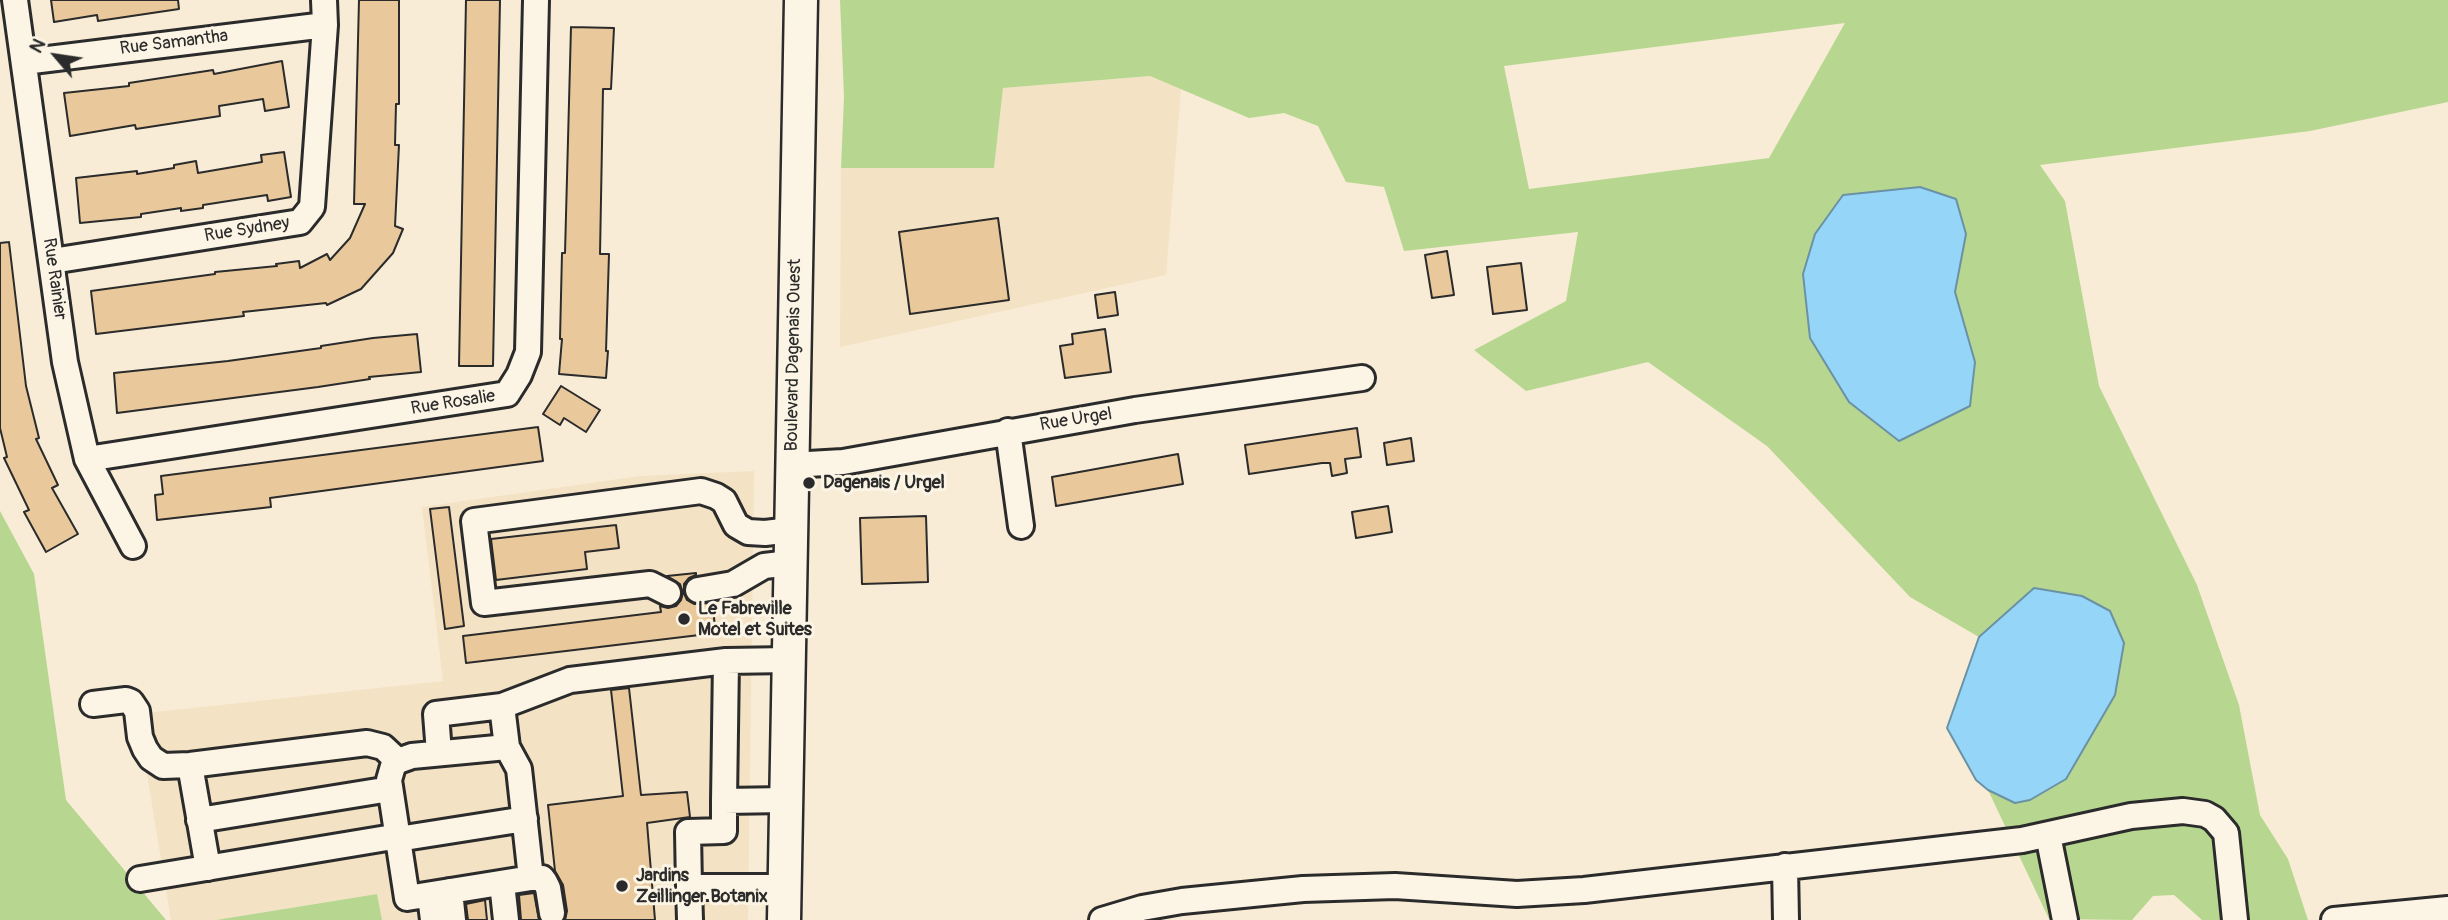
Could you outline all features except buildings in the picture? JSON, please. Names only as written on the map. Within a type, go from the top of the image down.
[{"type":"main road","name":"Boulevard Dagenais Ouest","points":[[784,920],[801,0]]},
{"type":"street","name":"Rue Rainier","points":[[15,0],[65,362],[86,459],[133,546]]},
{"type":"street","name":"Rue Sydney","points":[[52,261],[300,222],[312,207],[325,25],[324,0]]},
{"type":"street","name":"Rue Rosalie","points":[[86,459],[507,394],[519,375],[528,352],[536,0]]},
{"type":"street","name":"Rue Samantha","points":[[24,62],[325,25]]},
{"type":"street","name":"Rue Urgel","points":[[791,465],[843,462],[1135,410],[1362,378]]},
{"type":"street","points":[[1008,431],[1021,526]]},
{"type":"street","points":[[668,593],[650,584],[485,603],[474,521],[701,491],[724,501],[736,524],[748,532],[791,530]]},
{"type":"street","points":[[698,590],[733,584],[764,566],[790,563]]},
{"type":"street","points":[[439,753],[436,714],[502,706],[570,680],[726,661],[789,660]]},
{"type":"street","points":[[690,920],[688,832],[724,831],[726,661]]},
{"type":"street","points":[[93,704],[126,700],[131,702],[137,711],[140,737],[151,758],[163,766],[367,743],[383,747],[398,761]]},
{"type":"street","points":[[502,706],[507,747],[519,769],[531,878]]},
{"type":"street","points":[[507,747],[412,756],[398,761],[390,774],[390,789],[407,898],[542,878],[552,913]]},
{"type":"street","points":[[190,765],[208,867]]},
{"type":"street","points":[[199,820],[390,789]]},
{"type":"street","points":[[724,801],[786,800]]},
{"type":"street","points":[[1102,920],[1172,903],[1251,892],[1383,886],[1517,894],[1584,890],[1785,866],[1907,855],[2048,835],[2131,816],[2183,811],[2205,814],[2221,825],[2227,833],[2235,920]]},
{"type":"street","points":[[140,879],[387,838],[398,839],[525,819]]},
{"type":"street","points":[[2048,835],[2065,920]]},
{"type":"street","points":[[1785,866],[1786,920]]},
{"type":"street","points":[[502,883],[506,920]]},
{"type":"street","points":[[689,887],[785,887]]},
{"type":"street","points":[[433,920],[440,893]]},
{"type":"street","points":[[440,893],[453,920]]},
{"type":"street","points":[[2334,920],[2448,909]]},
{"type":"shaded area","points":[[1150,76],[1181,89],[1166,275],[840,347],[841,168],[994,168],[1003,88]]},
{"type":"shaded area","points":[[754,471],[748,920],[382,920],[376,894],[216,920],[171,920],[137,714],[443,681],[422,507],[640,476]]},
{"type":"green space","points":[[840,0],[2448,0],[2448,102],[2310,131],[2040,165],[2065,201],[2099,386],[2197,585],[2239,705],[2260,815],[2288,859],[2308,920],[2202,920],[2174,895],[2153,896],[2132,920],[2049,919],[1988,790],[2015,803],[2034,588],[1979,637],[1910,597],[1767,446],[1648,362],[1526,391],[1474,350],[1566,301],[1578,232],[1404,251],[1384,187],[1346,182],[1318,126],[1284,113],[1249,118],[1150,76],[1003,88],[994,168],[841,168],[844,97]],"holes":[[[1845,23],[1769,158],[1529,189],[1504,66]],[[1920,187],[1956,199],[1966,234],[1955,292],[1975,362],[1970,407]]]},
{"type":"green space","points":[[0,511],[34,574],[66,800],[166,920],[0,920]]},
{"type":"green space","points":[[377,894],[382,920],[216,920]]},
{"type":"water","points":[[1920,187],[1956,199],[1966,234],[1955,292],[1975,362],[1970,406],[1899,441],[1849,402],[1810,338],[1803,274],[1815,234],[1843,195]]},
{"type":"water","points":[[2034,588],[2082,596],[2110,611],[2124,643],[2115,695],[2066,779],[2030,800],[2015,803],[1988,790],[1976,780],[1947,728],[1979,637]]},
{"type":"place","name":"Dagenais / Urgel","points":[[809,483]]},
{"type":"place","name":"Le Fabreville Motel et Suites","points":[[684,619]]},
{"type":"place","name":"Jardins Zeillinger Botanix","points":[[622,886]]}]
